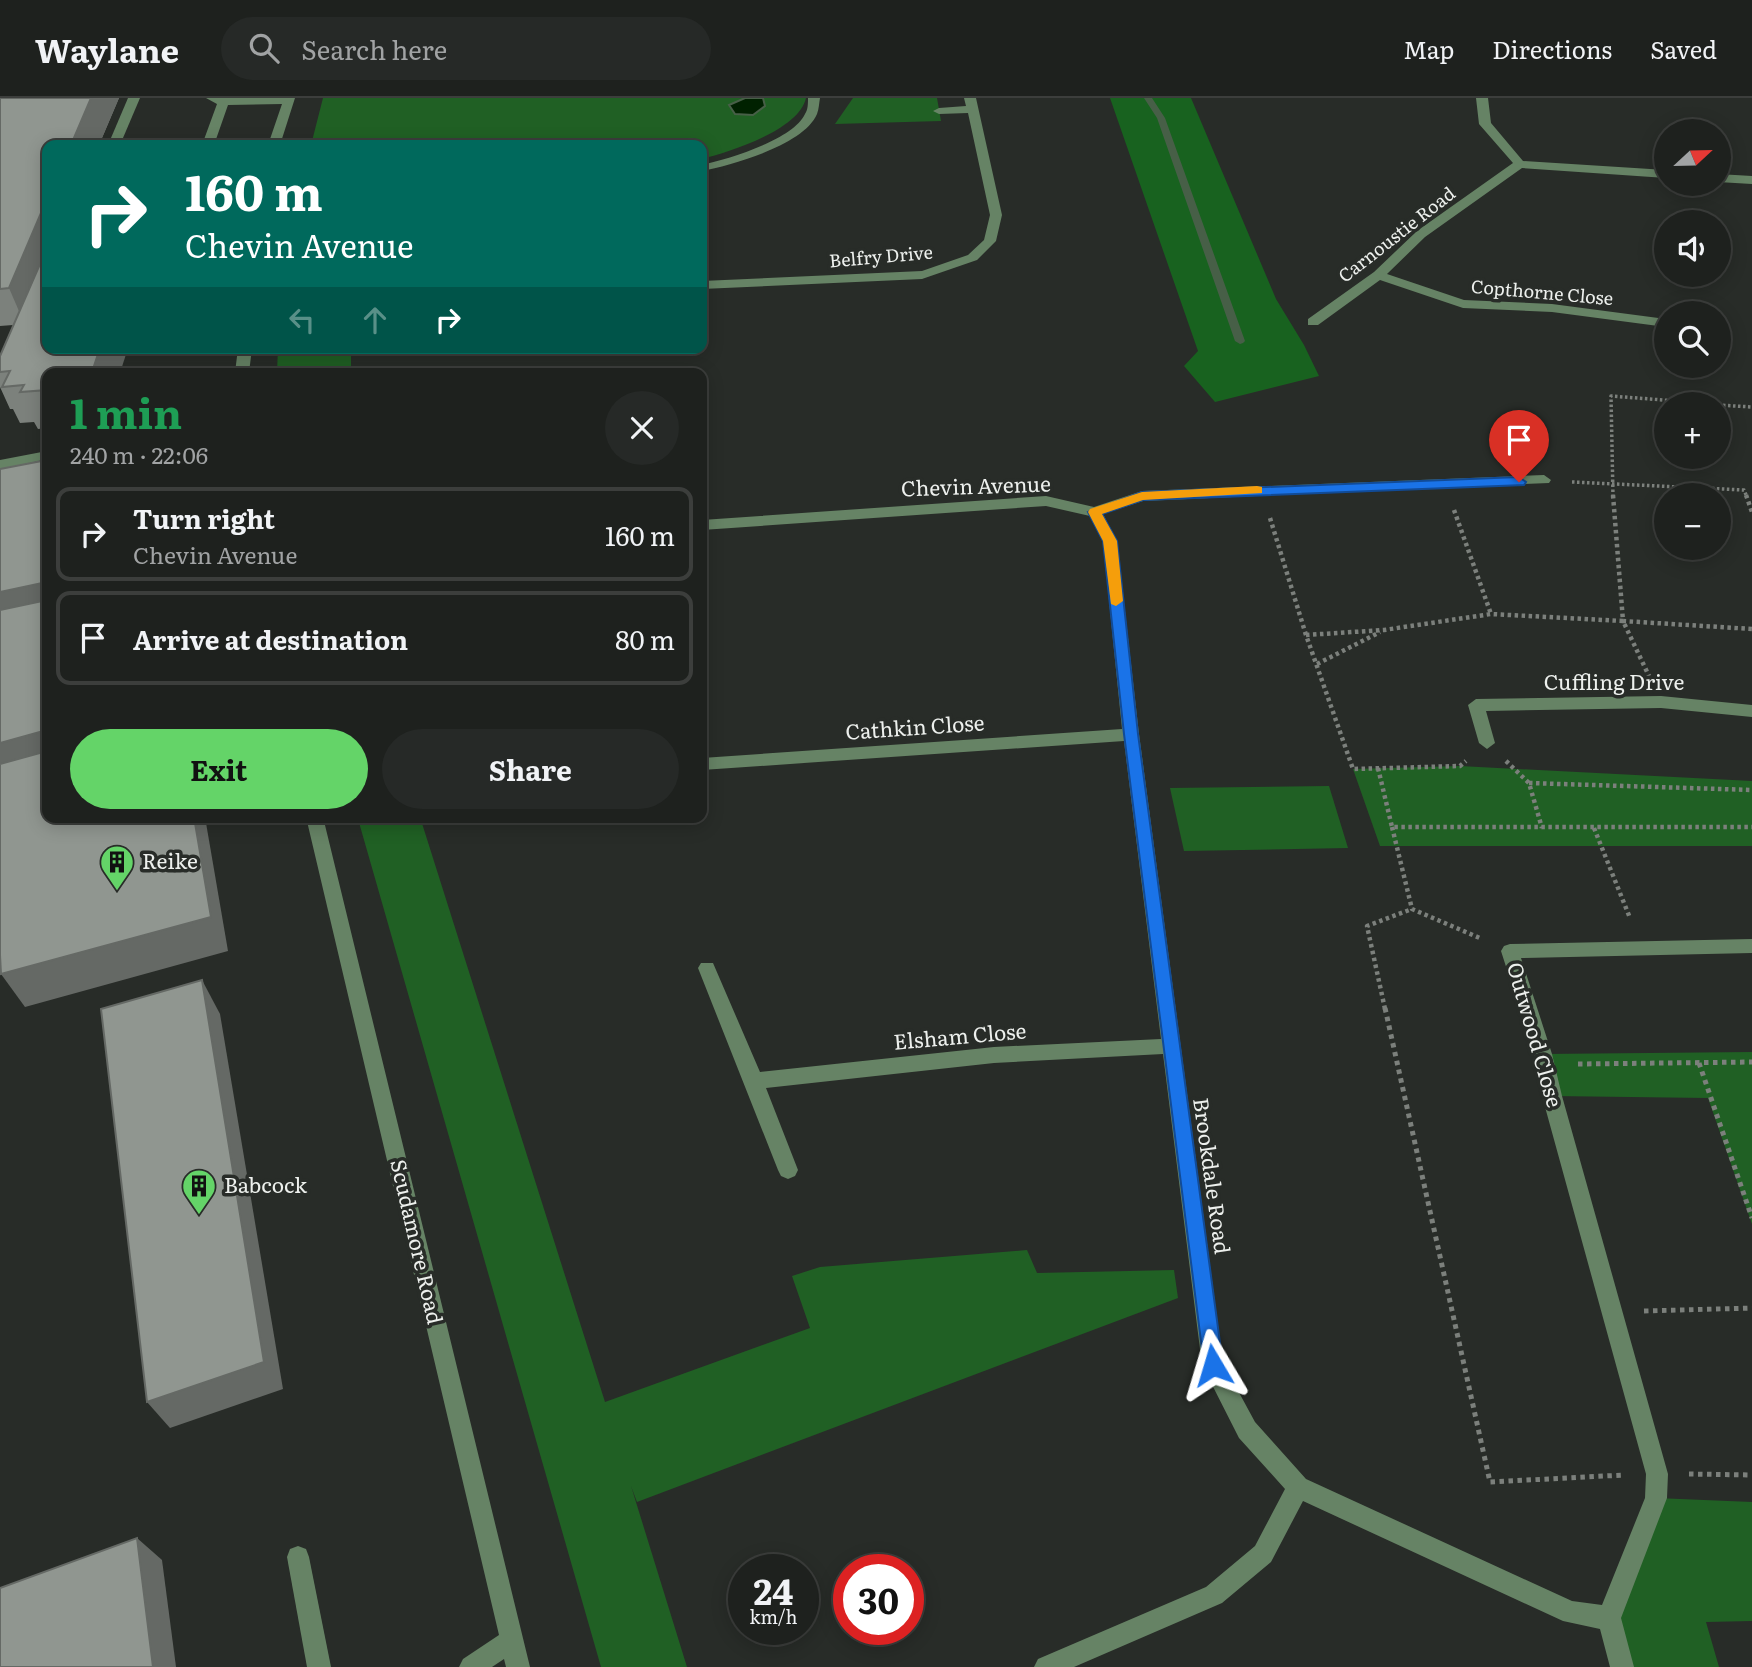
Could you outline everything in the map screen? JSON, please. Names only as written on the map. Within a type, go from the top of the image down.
[{"type":"street","points":[[116,140],[134,98]]},
{"type":"street","points":[[707,167],[757,152],[786,135],[811,115],[814,98]]},
{"type":"street","points":[[1482,98],[1485,124],[1521,164],[1654,173]]},
{"type":"street","points":[[209,140],[218,100],[288,99],[276,140]]},
{"type":"street","points":[[939,111],[971,104]]},
{"type":"street","name":"Belfry Drive","points":[[707,285],[922,275],[955,267],[981,252],[996,234],[996,215],[971,104]]},
{"type":"street","name":"Carnoustie Road","points":[[1313,322],[1378,275],[1421,234],[1521,164]]},
{"type":"street","points":[[1731,179],[1752,180]]},
{"type":"street","name":"Copthorne Close","points":[[1378,275],[1463,304],[1552,308],[1654,321]]},
{"type":"street","points":[[0,465],[42,456]]},
{"type":"street","points":[[1095,512],[1142,496],[1544,480]]},
{"type":"street","name":"Chevin Avenue","points":[[707,524],[1046,501],[1095,512]]},
{"type":"street","name":"Brookdale Road","points":[[1095,512],[1110,541],[1131,734],[1213,1365],[1247,1430],[1298,1487],[1572,1613],[1609,1618]]},
{"type":"street","name":"Cuffling Drive","points":[[1487,743],[1476,705],[1661,702],[1752,710]]},
{"type":"street","name":"Cathkin Close","points":[[707,764],[1131,734]]},
{"type":"street","name":"Scudamore Road","points":[[315,823],[518,1667]]},
{"type":"street","name":"Outwood Close","points":[[1609,1618],[1656,1498],[1657,1474],[1545,1064],[1510,951],[1752,946]]},
{"type":"street","points":[[707,968],[788,1170]]},
{"type":"street","name":"Elsham Close","points":[[754,1081],[994,1055],[1171,1046]]},
{"type":"street","points":[[1046,1667],[1214,1595],[1263,1554],[1298,1487]]},
{"type":"street","points":[[298,1556],[319,1667]]},
{"type":"street","points":[[1609,1618],[1622,1667]]},
{"type":"street","points":[[471,1667],[512,1640]]},
{"type":"path","points":[[1654,399],[1611,396],[1612,484],[1623,621],[1661,702]]},
{"type":"path","points":[[1731,405],[1752,407]]},
{"type":"path","points":[[1544,480],[1744,490],[1752,512]]},
{"type":"path","points":[[1446,486],[1491,614]]},
{"type":"path","points":[[1262,490],[1306,635],[1353,769],[1460,766],[1487,743],[1530,783],[1542,828]]},
{"type":"path","points":[[1306,635],[1384,630],[1491,614],[1752,629]]},
{"type":"path","points":[[1317,664],[1384,630]]},
{"type":"path","points":[[1378,768],[1412,909]]},
{"type":"path","points":[[1530,783],[1752,790]]},
{"type":"path","points":[[1392,827],[1752,827]]},
{"type":"path","points":[[1594,828],[1642,948]]},
{"type":"path","points":[[1510,951],[1412,909],[1367,926],[1490,1482],[1657,1474],[1752,1475]]},
{"type":"path","points":[[1545,1064],[1752,1062]]},
{"type":"path","points":[[1699,1063],[1752,1218]]},
{"type":"path","points":[[1612,1311],[1752,1308]]},
{"type":"green space","points":[[323,98],[806,98],[801,110],[777,130],[745,145],[707,158],[707,140],[312,140]]},
{"type":"green space","points":[[853,98],[937,98],[941,121],[835,124]]},
{"type":"green space","points":[[1110,98],[1191,98],[1276,299],[1319,376],[1215,402],[1184,366],[1198,351]]},
{"type":"green space","points":[[278,354],[351,354],[351,368],[277,368]]},
{"type":"green space","points":[[1460,766],[1752,781],[1752,846],[1380,846],[1353,769]]},
{"type":"green space","points":[[1329,786],[1348,848],[1184,851],[1170,788]]},
{"type":"green space","points":[[359,823],[422,823],[605,1402],[810,1328],[792,1276],[820,1267],[1027,1250],[1037,1273],[1174,1270],[1178,1298],[637,1502],[631,1486],[687,1667],[601,1667]]},
{"type":"green space","points":[[1752,1052],[1752,1224],[1708,1098],[1552,1096],[1543,1054]]},
{"type":"green space","points":[[1656,1498],[1752,1502],[1752,1621],[1706,1622],[1719,1667],[1622,1667],[1609,1618]]},
{"type":"shaded area","points":[[745,98],[763,98],[765,106],[753,115],[735,114],[729,105]]},
{"type":"building","points":[[0,98],[91,98],[73,140],[42,140],[42,211],[9,288],[0,289]]},
{"type":"building","points":[[42,259],[42,354],[98,354],[93,368],[42,368],[42,390],[20,392],[24,385],[2,387],[10,371],[0,372],[0,356]]},
{"type":"building","points":[[42,461],[42,583],[0,592],[0,469]]},
{"type":"building","points":[[42,601],[42,731],[0,743],[0,610]]},
{"type":"building","name":"Reike","points":[[42,752],[42,823],[195,823],[211,917],[1,974],[0,764]]},
{"type":"building","name":"Babcock","points":[[202,980],[264,1362],[147,1402],[101,1009]]},
{"type":"building","points":[[137,1538],[153,1667],[0,1667],[0,1588]]},
{"type":"waterway","points":[[1148,98],[1161,118],[1240,341]]},
{"type":"slow traffic","points":[[1116,601],[1110,541],[1095,512],[1142,496],[1257,490]]},
{"type":"place","name":"Reike","points":[[117,892]]},
{"type":"place","name":"Babcock","points":[[199,1216]]},
{"type":"route","points":[[1213,1365],[1131,734],[1110,541],[1095,512],[1142,496],[1519,482]]}]
